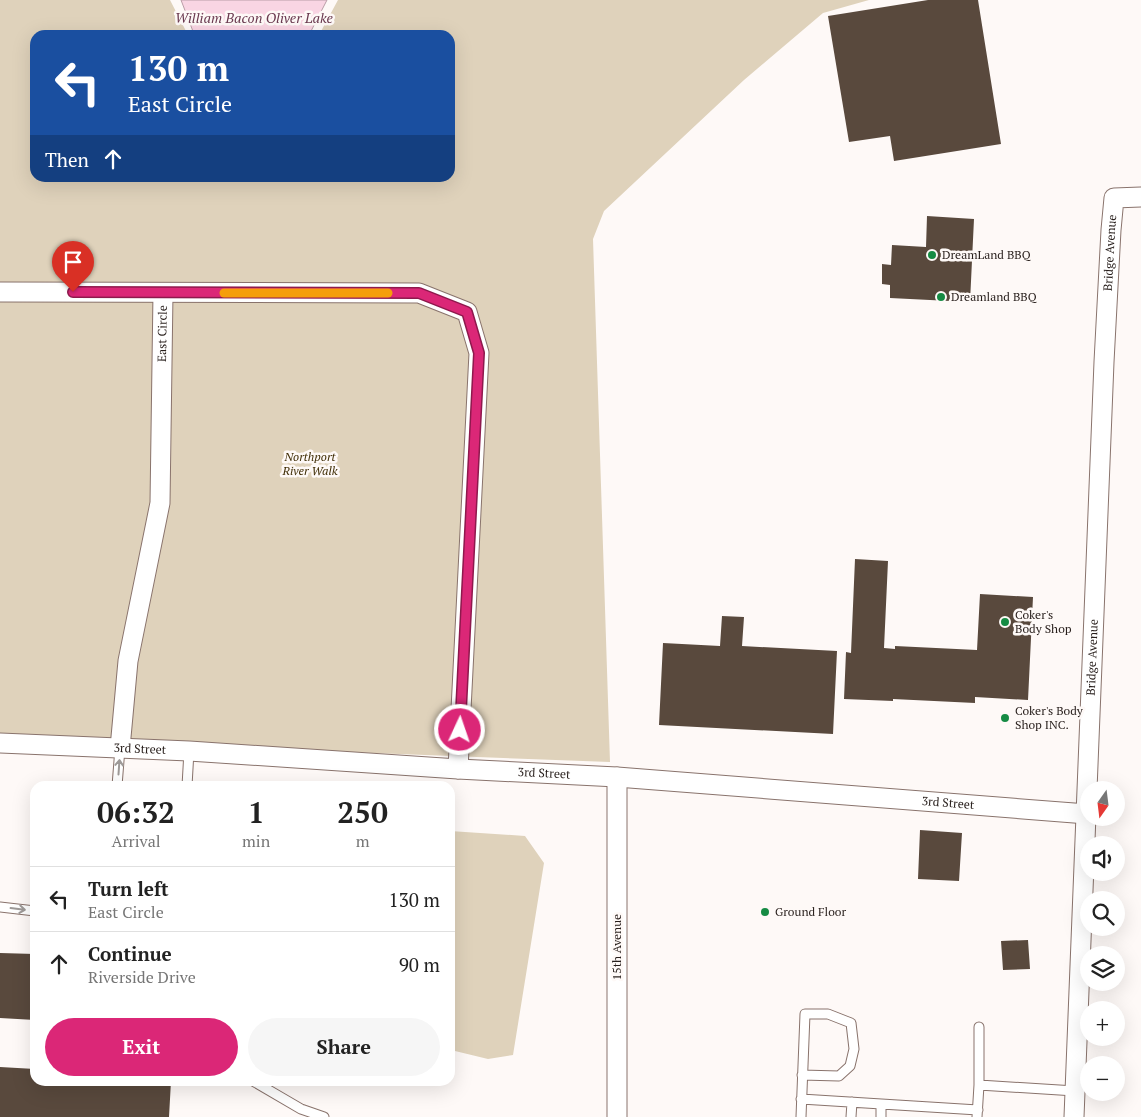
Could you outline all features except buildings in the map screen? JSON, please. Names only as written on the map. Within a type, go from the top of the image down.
[{"type":"street","name":"Bridge Avenue","points":[[1088,781],[1111,230],[1114,198],[1141,197]]},
{"type":"street","points":[[0,292],[163,293]]},
{"type":"street","name":"East Circle","points":[[120,748],[128,661],[160,503],[163,293],[419,293],[467,312],[479,353],[458,769]]},
{"type":"street","name":"3rd Street","points":[[0,743],[189,751],[458,769],[617,777],[1080,813]]},
{"type":"street","name":"15th Avenue","points":[[617,777],[617,1117]]},
{"type":"street","name":"Bridge Avenue","points":[[1074,1117],[1086,826]]},
{"type":"lane","points":[[117,781],[120,748]]},
{"type":"lane","points":[[187,781],[189,751]]},
{"type":"lane","points":[[0,907],[30,911]]},
{"type":"lane","points":[[801,1117],[802,1075],[805,1014],[828,1014],[851,1023],[854,1049],[850,1066],[839,1076],[802,1075]]},
{"type":"lane","points":[[802,1099],[913,1106],[942,1112],[977,1114],[979,1027]]},
{"type":"lane","points":[[978,1085],[1075,1091]]},
{"type":"lane","points":[[262,1086],[301,1109],[324,1117]]},
{"type":"lane","points":[[851,1117],[852,1102]]},
{"type":"lane","points":[[881,1104],[881,1117]]},
{"type":"lane","points":[[912,1117],[913,1106]]},
{"type":"green space","name":"Northport River Walk","points":[[0,0],[170,0],[185,30],[30,30],[30,182],[455,182],[455,30],[322,30],[338,0],[869,0],[823,13],[744,80],[604,211],[593,239],[610,762],[0,739]]},
{"type":"green space","points":[[455,831],[525,836],[544,863],[513,1055],[488,1059],[455,1051]]},
{"type":"water","name":"William Bacon Oliver Lake","points":[[181,0],[327,0],[312,30],[192,30]]},
{"type":"slow traffic","points":[[224,293],[388,293]]},
{"type":"place","name":"DreamLand BBQ","points":[[932,255]]},
{"type":"place","name":"Dreamland BBQ","points":[[941,297]]},
{"type":"place","name":"Coker's Body Shop","points":[[1005,622]]},
{"type":"place","name":"Coker's Body Shop INC.","points":[[1005,718]]},
{"type":"place","name":"Ground Floor","points":[[765,912]]},
{"type":"route","points":[[73,292],[419,293],[467,312],[479,353],[460,730]]}]
